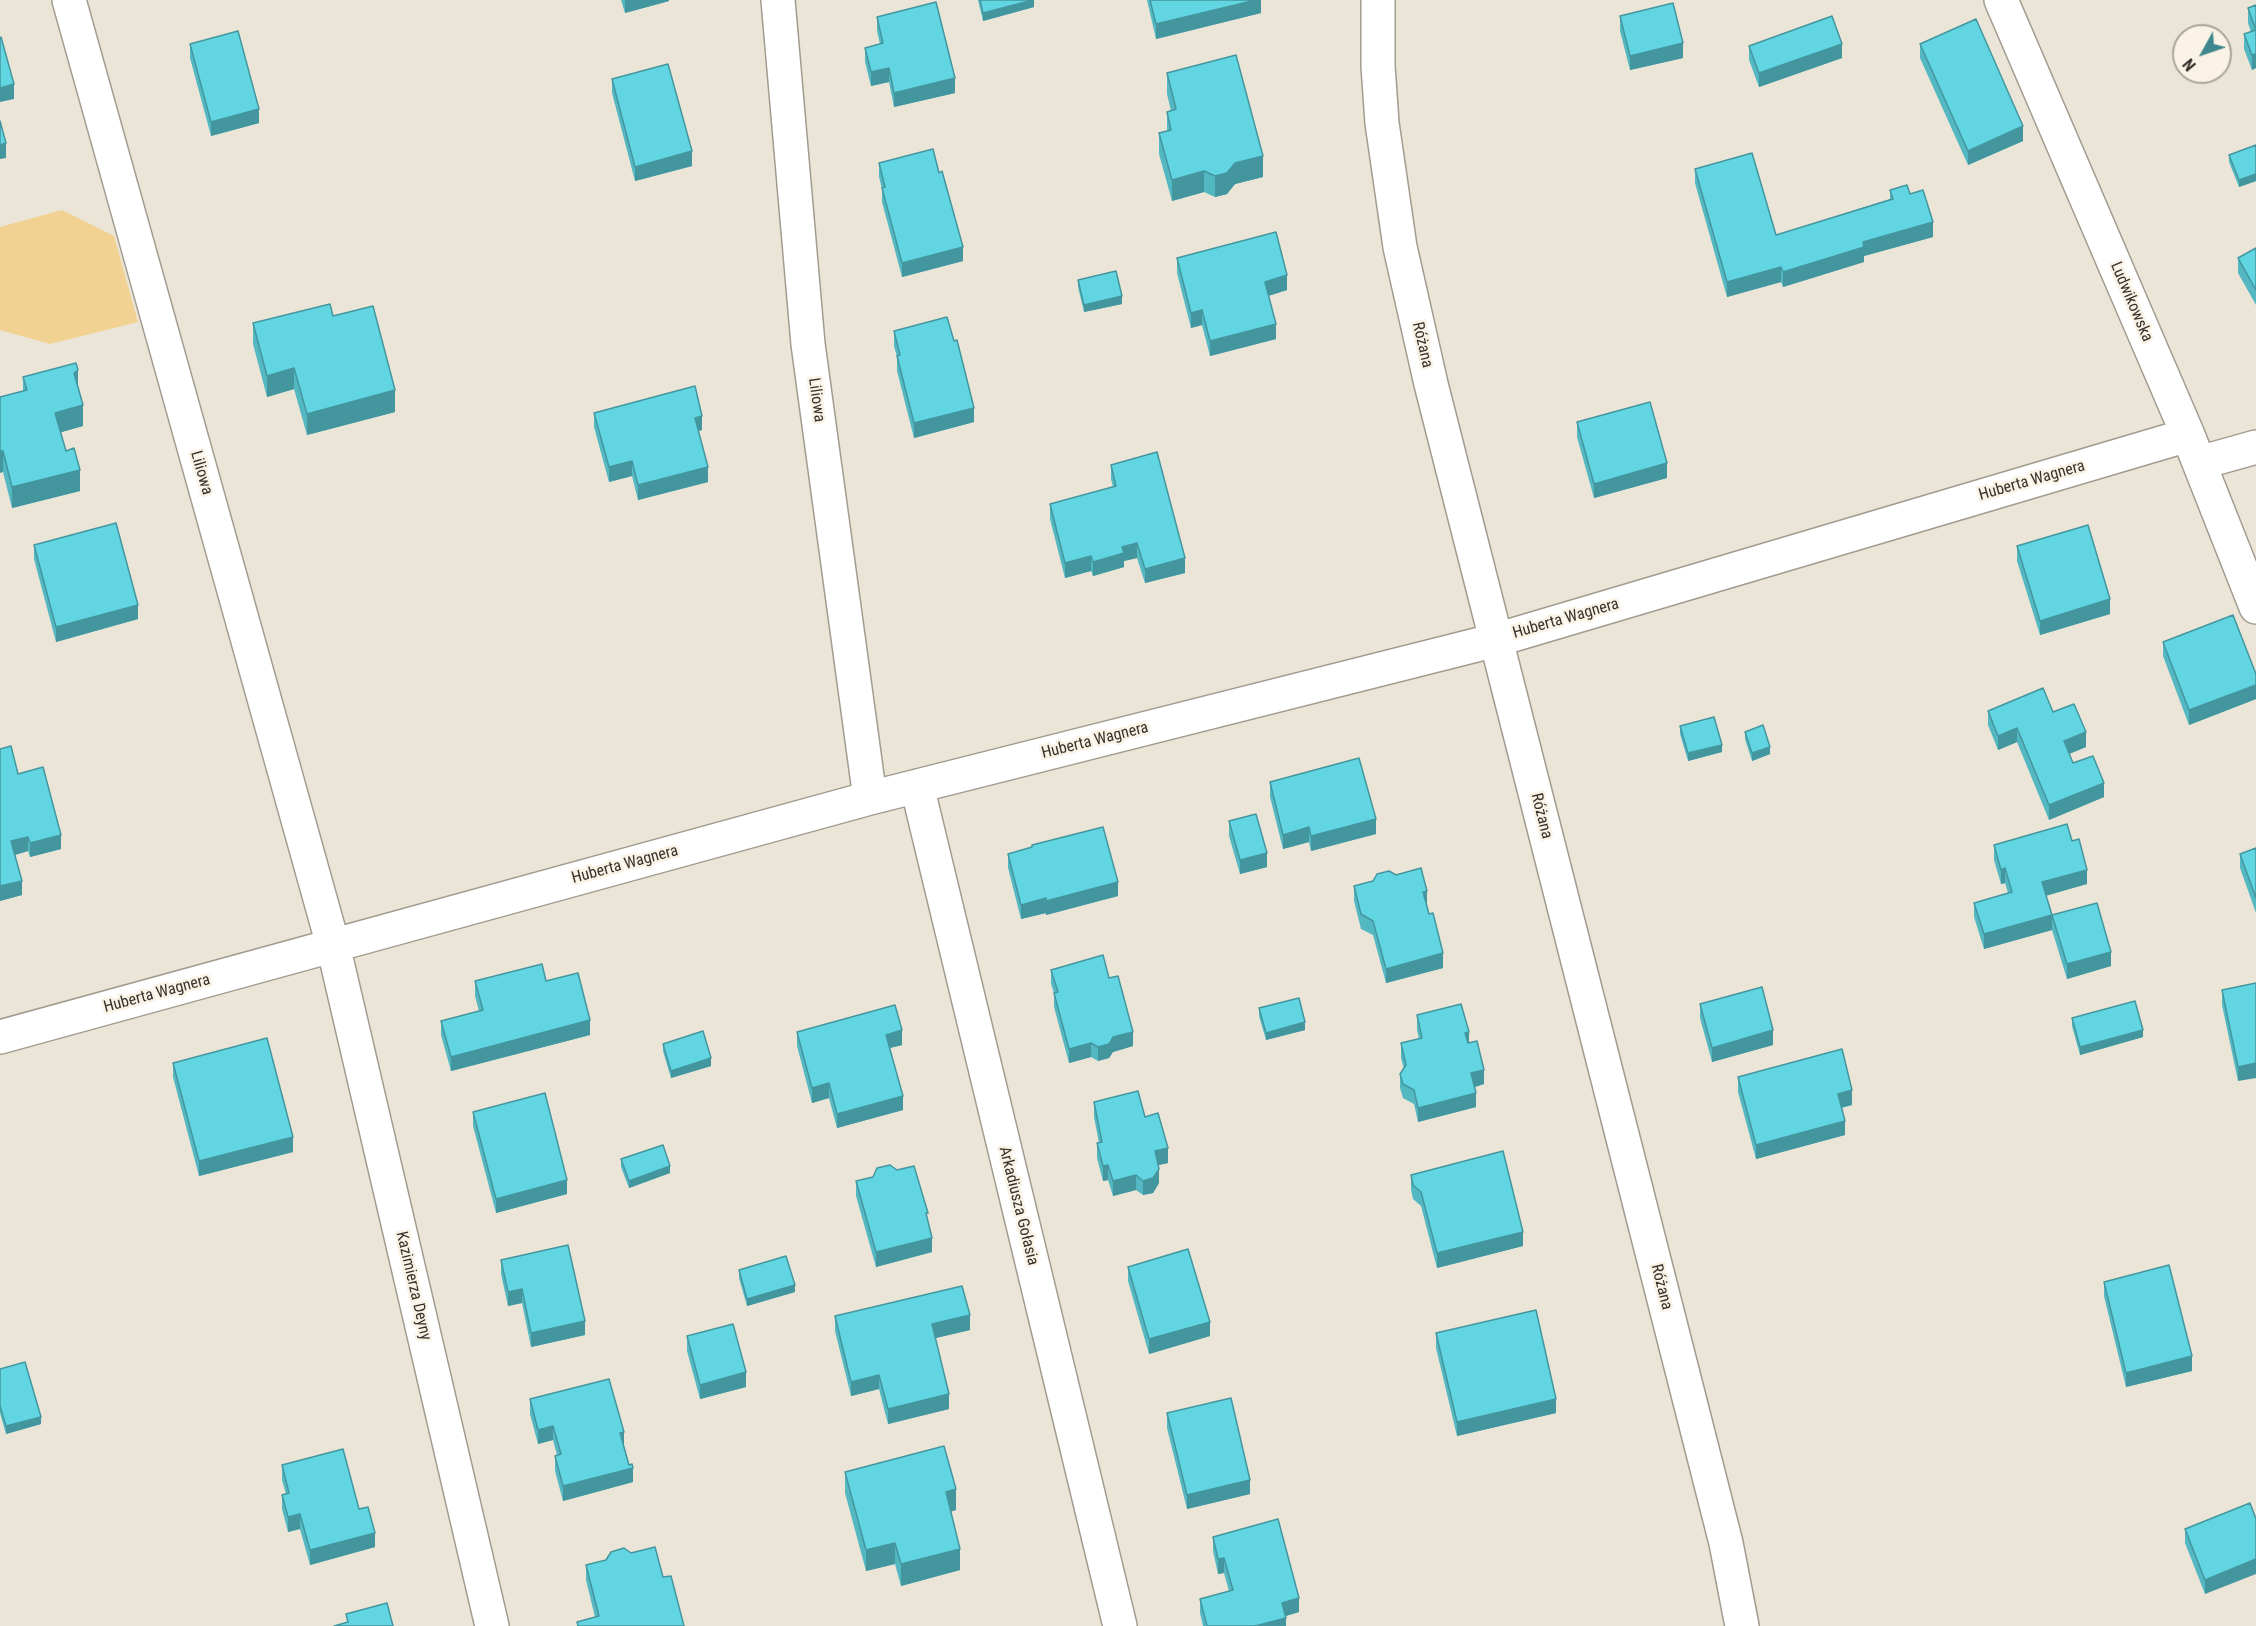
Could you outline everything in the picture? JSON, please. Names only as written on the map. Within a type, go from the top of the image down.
[{"type":"street","name":"Liliowa","points":[[69,0],[333,945]]},
{"type":"street","name":"Liliowa","points":[[778,0],[808,344],[870,798]]},
{"type":"street","name":"Różana","points":[[1378,0],[1378,66],[1382,123],[1400,247],[1431,384],[1726,1543],[1742,1626]]},
{"type":"street","name":"Ludwikowska","points":[[2001,0],[2193,449],[2256,607]]},
{"type":"street","name":"Huberta Wagnera","points":[[0,1037],[870,798],[1496,640],[2193,449],[2256,447]]},
{"type":"street","name":"Arkadiusza Gołasia","points":[[916,786],[1120,1626]]},
{"type":"street","name":"Kazimierza Deyny","points":[[333,945],[492,1626]]},
{"type":"shaded area","points":[[62,210],[114,236],[138,322],[50,344],[0,330],[0,227]]},
{"type":"building","points":[[980,0],[1033,0],[983,13]]},
{"type":"building","points":[[1150,0],[1256,0],[1156,24]]},
{"type":"building","points":[[936,2],[955,78],[894,93],[889,68],[871,72],[865,48],[883,43],[877,17]]},
{"type":"building","points":[[1673,3],[1683,43],[1630,56],[1620,16]]},
{"type":"building","points":[[2256,5],[2256,30],[2248,8]]},
{"type":"building","points":[[1832,16],[1842,44],[1759,73],[1749,46]]},
{"type":"building","points":[[1976,19],[2023,126],[1968,151],[1920,44]]},
{"type":"building","points":[[2256,30],[2256,54],[2252,55],[2244,34]]},
{"type":"building","points":[[238,31],[259,109],[211,122],[190,44]]},
{"type":"building","points":[[0,38],[14,84],[0,88]]},
{"type":"building","points":[[1236,55],[1263,156],[1235,163],[1227,173],[1215,176],[1204,171],[1172,180],[1159,133],[1171,130],[1167,112],[1176,109],[1167,73]]},
{"type":"building","points":[[668,64],[692,151],[635,167],[612,79]]},
{"type":"building","points":[[0,121],[6,143],[0,145]]},
{"type":"building","points":[[2256,145],[2256,174],[2239,180],[2229,155]]},
{"type":"building","points":[[933,149],[939,173],[942,171],[963,247],[902,263],[882,188],[885,187],[879,163]]},
{"type":"building","points":[[1752,153],[1776,235],[1893,199],[1890,190],[1907,185],[1910,194],[1923,190],[1933,222],[1863,242],[1864,247],[1783,272],[1781,267],[1727,282],[1695,169]]},
{"type":"building","points":[[1276,232],[1287,275],[1265,282],[1276,324],[1210,341],[1202,310],[1191,313],[1177,258]]},
{"type":"building","points":[[2256,248],[2256,290],[2238,258]]},
{"type":"building","points":[[1116,271],[1122,296],[1084,305],[1078,280]]},
{"type":"building","points":[[330,304],[333,316],[373,306],[395,390],[307,414],[294,368],[267,376],[253,323]]},
{"type":"building","points":[[947,317],[954,341],[957,340],[974,408],[914,423],[897,356],[900,355],[894,331]]},
{"type":"building","points":[[76,363],[78,370],[74,373],[83,405],[55,413],[66,451],[74,448],[80,470],[12,487],[3,451],[0,451],[0,397],[27,390],[23,377]]},
{"type":"building","points":[[695,386],[702,416],[695,418],[708,467],[638,485],[632,461],[609,467],[594,413]]},
{"type":"building","points":[[1650,402],[1667,463],[1594,484],[1577,422]]},
{"type":"building","points":[[1157,452],[1185,558],[1145,569],[1137,543],[1122,547],[1124,553],[1093,562],[1091,556],[1065,563],[1050,504],[1116,486],[1111,465]]},
{"type":"building","points":[[116,523],[138,605],[56,627],[34,545]]},
{"type":"building","points":[[2088,525],[2110,599],[2040,621],[2017,546]]},
{"type":"building","points":[[2233,615],[2256,674],[2256,685],[2189,710],[2163,642]]},
{"type":"building","points":[[2043,688],[2053,712],[2074,704],[2086,732],[2064,741],[2073,763],[2093,756],[2104,783],[2049,805],[2017,728],[1998,736],[1988,711]]},
{"type":"building","points":[[1714,717],[1722,745],[1688,753],[1680,726]]},
{"type":"building","points":[[1763,725],[1770,747],[1752,753],[1745,732]]},
{"type":"building","points":[[11,746],[18,774],[43,767],[61,835],[30,843],[28,837],[11,841],[22,881],[0,886],[0,749]]},
{"type":"building","points":[[1359,758],[1376,819],[1311,836],[1309,827],[1283,835],[1270,782]]},
{"type":"building","points":[[1256,814],[1267,853],[1240,860],[1229,821]]},
{"type":"building","points":[[2067,824],[2072,841],[2079,839],[2087,870],[2042,882],[2052,915],[1984,934],[1974,903],[2012,892],[2005,868],[2001,870],[1994,845]]},
{"type":"building","points":[[1103,827],[1118,882],[1046,901],[1046,898],[1021,905],[1008,854],[1032,847],[1032,845]]},
{"type":"building","points":[[2256,848],[2256,898],[2240,854]]},
{"type":"building","points":[[1421,868],[1427,891],[1423,892],[1429,914],[1433,913],[1443,953],[1386,969],[1373,921],[1361,914],[1354,886],[1373,881],[1377,874],[1389,871],[1396,875]]},
{"type":"building","points":[[2097,903],[2111,952],[2067,964],[2052,915]]},
{"type":"building","points":[[1103,955],[1109,978],[1118,976],[1133,1032],[1113,1037],[1109,1044],[1098,1047],[1091,1043],[1069,1049],[1054,993],[1058,992],[1051,970]]},
{"type":"building","points":[[542,964],[546,981],[578,973],[590,1020],[451,1057],[441,1021],[483,1010],[475,981]]},
{"type":"building","points":[[2256,983],[2256,1063],[2238,1067],[2222,990]]},
{"type":"building","points":[[1762,987],[1773,1030],[1712,1048],[1700,1004]]},
{"type":"building","points":[[1299,998],[1305,1022],[1266,1033],[1259,1008]]},
{"type":"building","points":[[2135,1001],[2143,1030],[2080,1047],[2072,1018]]},
{"type":"building","points":[[1461,1004],[1469,1032],[1465,1033],[1468,1043],[1477,1041],[1484,1070],[1471,1073],[1476,1093],[1418,1108],[1414,1090],[1403,1084],[1400,1074],[1406,1065],[1401,1043],[1422,1038],[1417,1015]]},
{"type":"building","points":[[895,1005],[902,1030],[886,1035],[903,1096],[837,1114],[829,1083],[812,1088],[797,1032]]},
{"type":"building","points":[[703,1031],[711,1058],[671,1071],[663,1044]]},
{"type":"building","points":[[267,1038],[293,1137],[199,1161],[173,1063]]},
{"type":"building","points":[[1842,1049],[1852,1090],[1838,1094],[1845,1121],[1756,1145],[1738,1077]]},
{"type":"building","points":[[1138,1091],[1145,1117],[1158,1113],[1168,1148],[1155,1151],[1159,1169],[1153,1178],[1143,1181],[1136,1175],[1113,1181],[1108,1165],[1103,1166],[1097,1143],[1102,1142],[1094,1102]]},
{"type":"building","points":[[545,1093],[567,1180],[496,1199],[473,1112]]},
{"type":"building","points":[[663,1145],[670,1166],[629,1181],[621,1159]]},
{"type":"building","points":[[1503,1151],[1523,1232],[1437,1253],[1421,1192],[1413,1185],[1411,1175]]},
{"type":"building","points":[[890,1165],[897,1170],[914,1166],[928,1213],[926,1213],[932,1238],[876,1252],[856,1181],[873,1177],[877,1168]]},
{"type":"building","points":[[568,1245],[585,1321],[531,1333],[522,1289],[508,1292],[501,1260]]},
{"type":"building","points":[[1188,1249],[1210,1322],[1149,1339],[1128,1267]]},
{"type":"building","points":[[786,1256],[795,1285],[747,1299],[739,1270]]},
{"type":"building","points":[[2169,1265],[2192,1356],[2126,1373],[2104,1282]]},
{"type":"building","points":[[962,1286],[970,1315],[932,1324],[949,1394],[888,1409],[879,1375],[851,1382],[835,1316]]},
{"type":"building","points":[[1536,1310],[1556,1399],[1457,1422],[1436,1333]]},
{"type":"building","points":[[733,1324],[746,1372],[700,1385],[687,1336]]},
{"type":"building","points":[[25,1362],[41,1417],[6,1426],[0,1406],[0,1369]]},
{"type":"building","points":[[609,1379],[624,1432],[620,1433],[629,1465],[632,1464],[633,1468],[563,1486],[555,1456],[561,1454],[553,1426],[538,1430],[530,1399]]},
{"type":"building","points":[[1231,1398],[1250,1480],[1187,1495],[1167,1413]]},
{"type":"building","points":[[944,1446],[956,1489],[946,1492],[960,1549],[901,1564],[895,1543],[866,1550],[845,1472]]},
{"type":"building","points":[[343,1449],[359,1509],[368,1507],[375,1533],[310,1550],[300,1514],[288,1517],[282,1495],[289,1493],[282,1465]]},
{"type":"building","points":[[2250,1503],[2256,1519],[2256,1559],[2205,1580],[2185,1529]]},
{"type":"building","points":[[1278,1519],[1299,1598],[1282,1603],[1286,1618],[1255,1626],[1207,1626],[1200,1599],[1233,1590],[1224,1558],[1218,1559],[1213,1537]]},
{"type":"building","points":[[655,1547],[663,1577],[671,1576],[684,1626],[578,1626],[577,1622],[599,1616],[586,1565],[606,1560],[611,1552],[624,1548],[631,1553]]},
{"type":"building","points":[[387,1603],[393,1626],[334,1626],[348,1622],[346,1614]]}]
